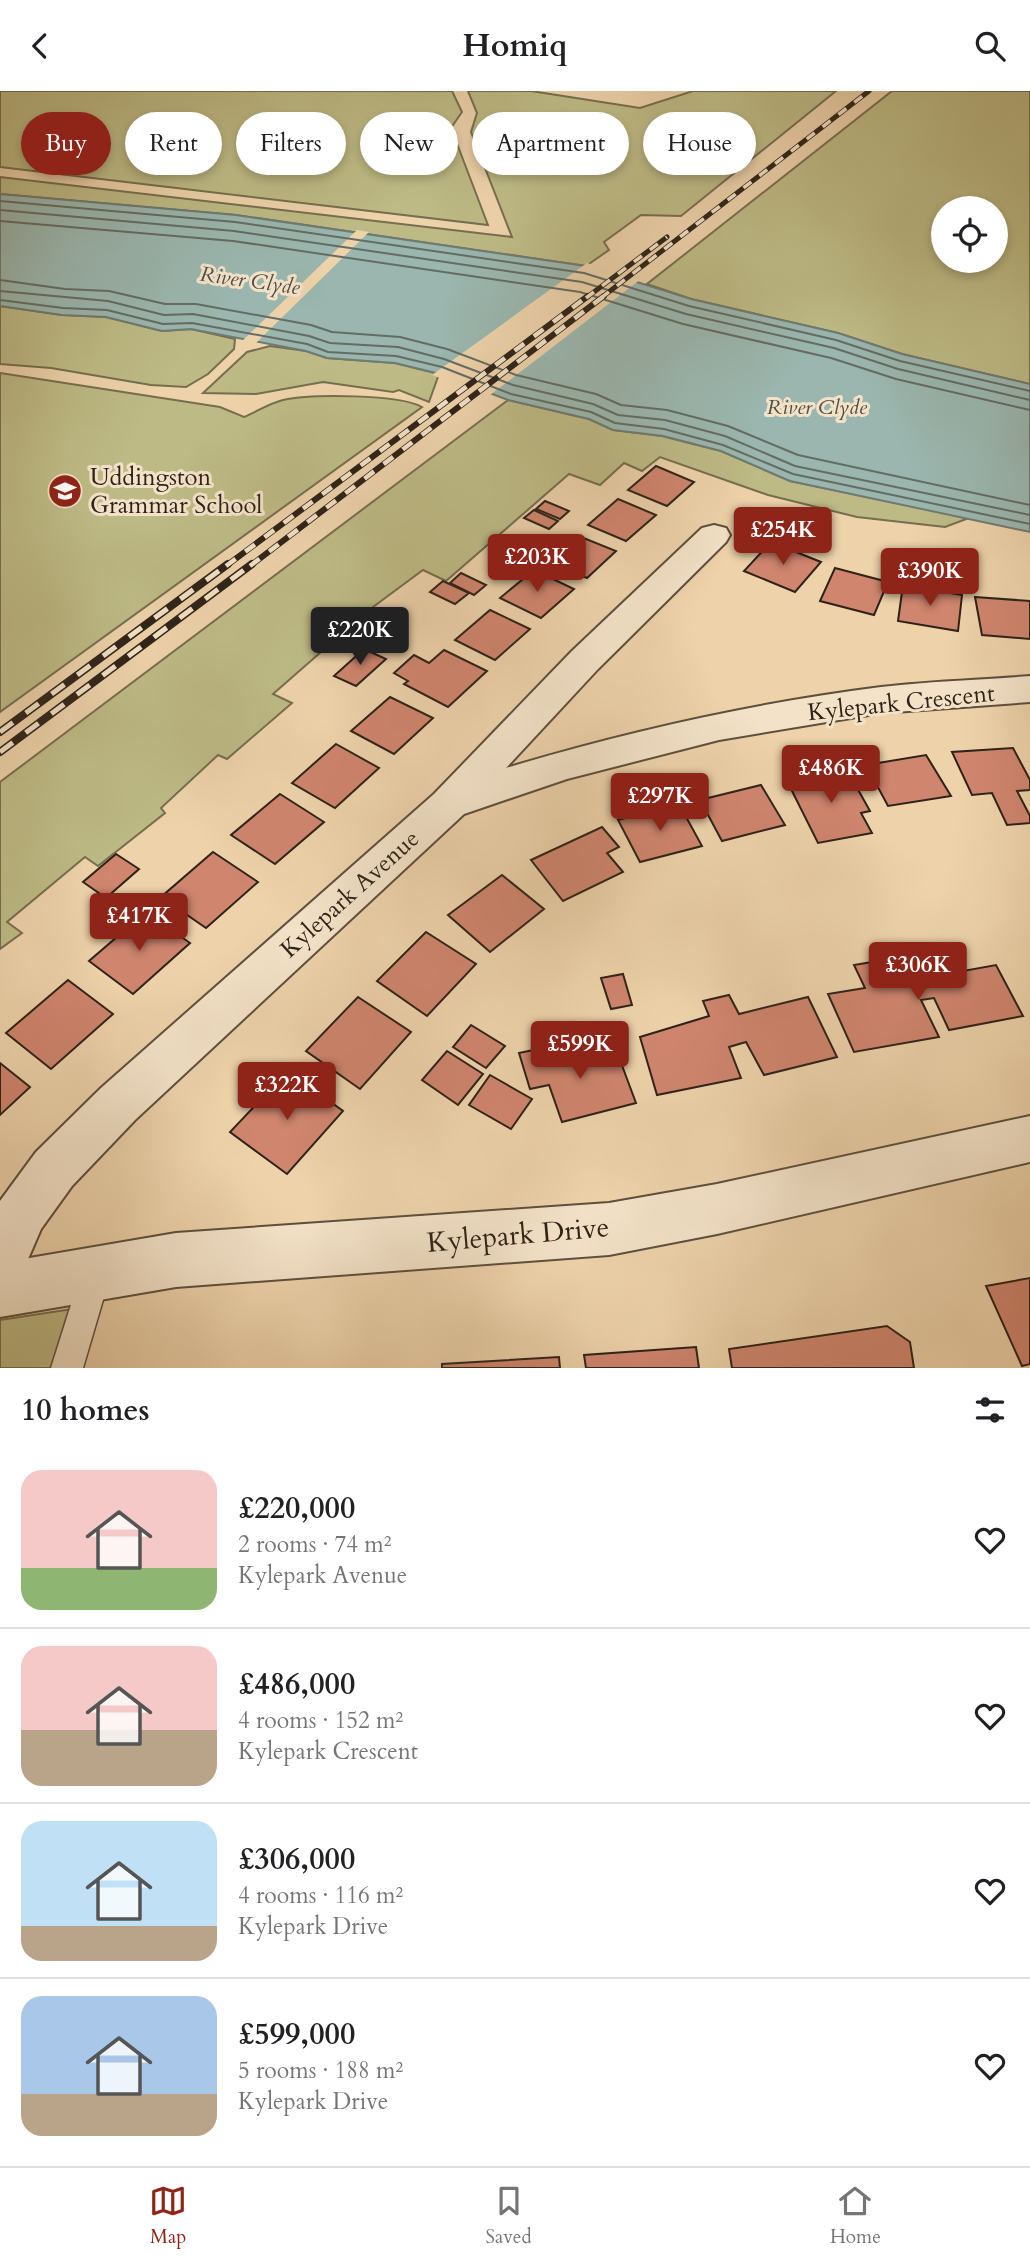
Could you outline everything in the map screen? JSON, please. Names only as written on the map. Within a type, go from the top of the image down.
[{"type":"street","name":"Kylepark Avenue","points":[[0,1261],[22,1211],[54,1168],[118,1104],[448,805],[585,660],[714,535]]},
{"type":"street","name":"Kylepark Crescent","points":[[448,805],[520,778],[621,749],[742,724],[882,700],[1030,689]]},
{"type":"street","name":"Kylepark Drive","points":[[0,1290],[176,1260],[609,1229],[717,1209],[1030,1139]]},
{"type":"lane","points":[[67,1368],[97,1273]]},
{"type":"shaded area","points":[[0,91],[452,91],[462,112],[458,118],[458,112],[360,112],[360,175],[458,175],[458,146],[488,225],[67,175],[111,175],[111,112],[21,112],[21,169],[0,167]]},
{"type":"shaded area","points":[[468,91],[531,91],[640,108],[693,91],[836,91],[756,156],[756,112],[643,112],[643,175],[732,175],[681,216],[641,215],[604,242],[609,250],[586,266],[236,215],[0,194],[0,177],[512,237],[488,175],[629,175],[629,112],[477,112]]},
{"type":"shaded area","points":[[892,91],[1030,91],[1030,384],[902,354],[838,333],[691,299],[647,284]]},
{"type":"shaded area","points":[[0,306],[62,315],[106,317],[162,331],[191,329],[235,339],[234,349],[208,374],[186,387],[151,385],[51,368],[0,364]]},
{"type":"shaded area","points":[[270,346],[306,351],[327,358],[395,363],[439,374],[429,402],[399,390],[393,392],[323,382],[256,394],[203,393],[247,352]]},
{"type":"shaded area","points":[[0,373],[220,407],[244,417],[278,401],[313,397],[375,397],[422,407],[0,712]]},
{"type":"shaded area","points":[[508,400],[589,419],[613,430],[662,436],[721,451],[790,481],[969,518],[945,527],[857,517],[768,495],[660,457],[642,471],[624,463],[600,485],[569,474],[446,581],[423,570],[369,610],[273,694],[292,703],[227,759],[218,755],[161,808],[165,813],[98,866],[85,857],[7,922],[22,933],[0,949],[0,782]]},
{"type":"shaded area","points":[[79,1308],[60,1368],[0,1368],[0,1320]]},
{"type":"water","name":"River Clyde","points":[[0,194],[236,215],[586,266],[691,299],[838,333],[902,354],[1030,384],[1030,532],[790,481],[721,451],[663,436],[613,430],[589,419],[508,400],[440,374],[395,363],[327,358],[306,351],[191,329],[162,331],[106,317],[62,315],[0,306]]},
{"type":"pier","points":[[357,230],[369,232],[253,346],[240,343]]},
{"type":"pier","points":[[587,263],[641,279],[489,396],[432,375]]},
{"type":"building","points":[[656,466],[694,482],[667,506],[628,490]]},
{"type":"building","points":[[618,499],[656,515],[626,541],[588,525]]},
{"type":"building","points":[[545,501],[569,511],[560,519],[536,509]]},
{"type":"building","points":[[534,510],[558,521],[549,529],[524,518]]},
{"type":"building","points":[[576,535],[616,551],[587,578],[546,561]]},
{"type":"building","points":[[771,542],[821,562],[795,592],[744,571]]},
{"type":"building","points":[[835,568],[888,582],[874,615],[820,601]]},
{"type":"building","points":[[534,570],[574,589],[541,618],[500,598]]},
{"type":"building","points":[[461,573],[486,585],[474,595],[450,583]]},
{"type":"building","points":[[443,581],[469,593],[455,604],[430,592]]},
{"type":"building","points":[[903,585],[962,595],[958,631],[898,621]]},
{"type":"building","points":[[975,597],[1030,601],[1030,639],[982,635]]},
{"type":"building","points":[[490,610],[530,629],[495,660],[455,640]]},
{"type":"building","points":[[364,649],[386,659],[356,686],[334,676]]},
{"type":"building","points":[[444,650],[487,671],[448,707],[404,684],[408,681],[394,673],[414,655],[429,663]]},
{"type":"building","points":[[390,697],[433,718],[394,754],[351,731]]},
{"type":"building","points":[[336,744],[379,768],[335,808],[292,783]]},
{"type":"building","points":[[1013,748],[1030,780],[1030,790],[1017,791],[1030,816],[1030,823],[1007,825],[992,793],[972,795],[952,752]]},
{"type":"building","points":[[926,755],[951,796],[888,806],[866,765]]},
{"type":"building","points":[[846,768],[870,811],[861,813],[872,833],[818,843],[786,779]]},
{"type":"building","points":[[761,785],[785,825],[722,841],[700,800]]},
{"type":"building","points":[[280,794],[324,822],[275,864],[231,835]]},
{"type":"building","points":[[679,804],[702,846],[640,862],[618,820]]},
{"type":"building","points":[[602,827],[619,847],[607,853],[623,872],[563,901],[531,860]]},
{"type":"building","points":[[213,852],[258,882],[206,928],[161,897]]},
{"type":"building","points":[[116,854],[139,869],[106,898],[83,882]]},
{"type":"building","points":[[502,875],[544,909],[490,952],[448,915]]},
{"type":"building","points":[[146,912],[190,943],[133,994],[89,961]]},
{"type":"building","points":[[426,932],[476,964],[427,1016],[377,981]]},
{"type":"building","points":[[919,954],[930,977],[996,965],[1023,1016],[949,1030],[934,998],[921,1000],[939,1037],[854,1052],[828,994],[865,988],[854,965]]},
{"type":"building","points":[[623,974],[632,1005],[611,1009],[601,978]]},
{"type":"building","points":[[68,980],[113,1014],[51,1069],[6,1033]]},
{"type":"building","points":[[729,995],[739,1014],[808,997],[837,1057],[764,1075],[746,1042],[729,1047],[741,1078],[657,1095],[640,1037],[709,1016],[703,1001]]},
{"type":"building","points":[[358,997],[411,1032],[360,1089],[306,1051]]},
{"type":"building","points":[[471,1025],[505,1046],[486,1068],[453,1047]]},
{"type":"building","points":[[614,1044],[636,1103],[562,1122],[549,1085],[530,1089],[519,1053],[548,1047],[552,1060]]},
{"type":"building","points":[[447,1051],[483,1074],[458,1105],[422,1080]]},
{"type":"building","points":[[0,1063],[30,1087],[0,1115]]},
{"type":"building","points":[[288,1071],[343,1111],[287,1174],[230,1132]]},
{"type":"building","points":[[490,1075],[532,1099],[511,1129],[469,1105]]},
{"type":"building","points":[[1030,1278],[1030,1364],[1022,1366],[986,1286]]},
{"type":"building","points":[[887,1326],[910,1342],[914,1368],[732,1368],[729,1349]]},
{"type":"building","points":[[696,1347],[699,1368],[586,1368],[584,1355]]},
{"type":"building","points":[[559,1357],[560,1368],[442,1368],[442,1364]]},
{"type":"railway","points":[[601,298],[869,91]]},
{"type":"railway","points":[[586,298],[667,237]]},
{"type":"railway","points":[[226,566],[588,296]]},
{"type":"railway","points":[[250,566],[604,296]]},
{"type":"railway","points":[[0,732],[228,564]]},
{"type":"railway","points":[[0,752],[252,564]]},
{"type":"place","name":"Uddingston Grammar School","points":[[65,491]]}]
